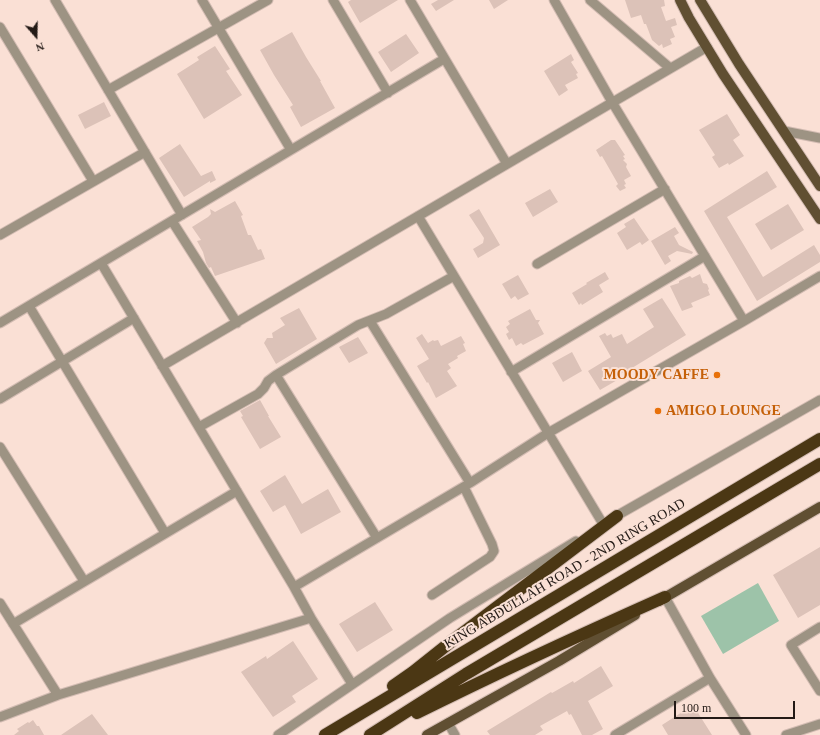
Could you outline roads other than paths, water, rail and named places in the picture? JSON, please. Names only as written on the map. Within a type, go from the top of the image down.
[{"type":"highway","name":"KING ABDULLAH ROAD - 2ND RING ROAD","points":[[324,735],[820,439]]},
{"type":"highway","points":[[370,735],[466,674],[820,464]]},
{"type":"highway","points":[[324,735],[413,672],[617,516]]},
{"type":"highway","points":[[375,735],[484,680],[665,597]]},
{"type":"main road","points":[[680,0],[689,18],[723,74],[820,219]]},
{"type":"main road","points":[[700,0],[739,64],[820,186]]},
{"type":"main road","points":[[427,735],[559,661],[665,597],[820,507]]},
{"type":"street","points":[[55,0],[182,215]]},
{"type":"street","points":[[202,0],[291,150]]},
{"type":"street","points":[[108,90],[268,0]]},
{"type":"street","points":[[333,0],[388,93]]},
{"type":"street","points":[[410,0],[507,164]]},
{"type":"street","points":[[554,0],[612,102],[744,321]]},
{"type":"street","points":[[590,0],[670,68]]},
{"type":"street","points":[[0,27],[92,181]]},
{"type":"street","points":[[162,366],[706,47]]},
{"type":"street","points":[[0,323],[444,59]]},
{"type":"street","points":[[784,131],[820,138]]},
{"type":"street","points":[[0,235],[145,152]]},
{"type":"street","points":[[537,264],[664,189]]},
{"type":"street","points":[[418,216],[603,524]]},
{"type":"street","points":[[172,221],[237,322]]},
{"type":"street","points":[[511,372],[705,256]]},
{"type":"street","points":[[101,263],[311,618],[352,684]]},
{"type":"street","points":[[199,427],[258,394],[276,375],[358,325],[386,314],[454,276]]},
{"type":"street","points":[[294,587],[467,485],[548,433],[820,276]]},
{"type":"street","points":[[29,306],[165,533]]},
{"type":"street","points":[[0,399],[134,318]]},
{"type":"street","points":[[370,321],[467,485],[494,551],[490,556],[432,595]]},
{"type":"street","points":[[276,375],[378,538]]},
{"type":"street","points":[[278,735],[450,618],[603,524],[820,400]]},
{"type":"street","points":[[0,448],[84,581]]},
{"type":"street","points":[[13,624],[237,491]]},
{"type":"street","points":[[665,597],[710,678],[746,735]]},
{"type":"street","points":[[0,603],[58,695]]},
{"type":"street","points":[[0,717],[58,695],[311,618]]},
{"type":"street","points":[[820,627],[791,645],[820,691]]},
{"type":"street","points":[[615,735],[710,678]]},
{"type":"street","points":[[448,723],[455,735]]},
{"type":"street","points":[[786,735],[820,724]]},
{"type":"place","name":"MOODY CAFFE","points":[[717,375]]},
{"type":"place","name":"AMIGO LOUNGE","points":[[658,411]]}]
